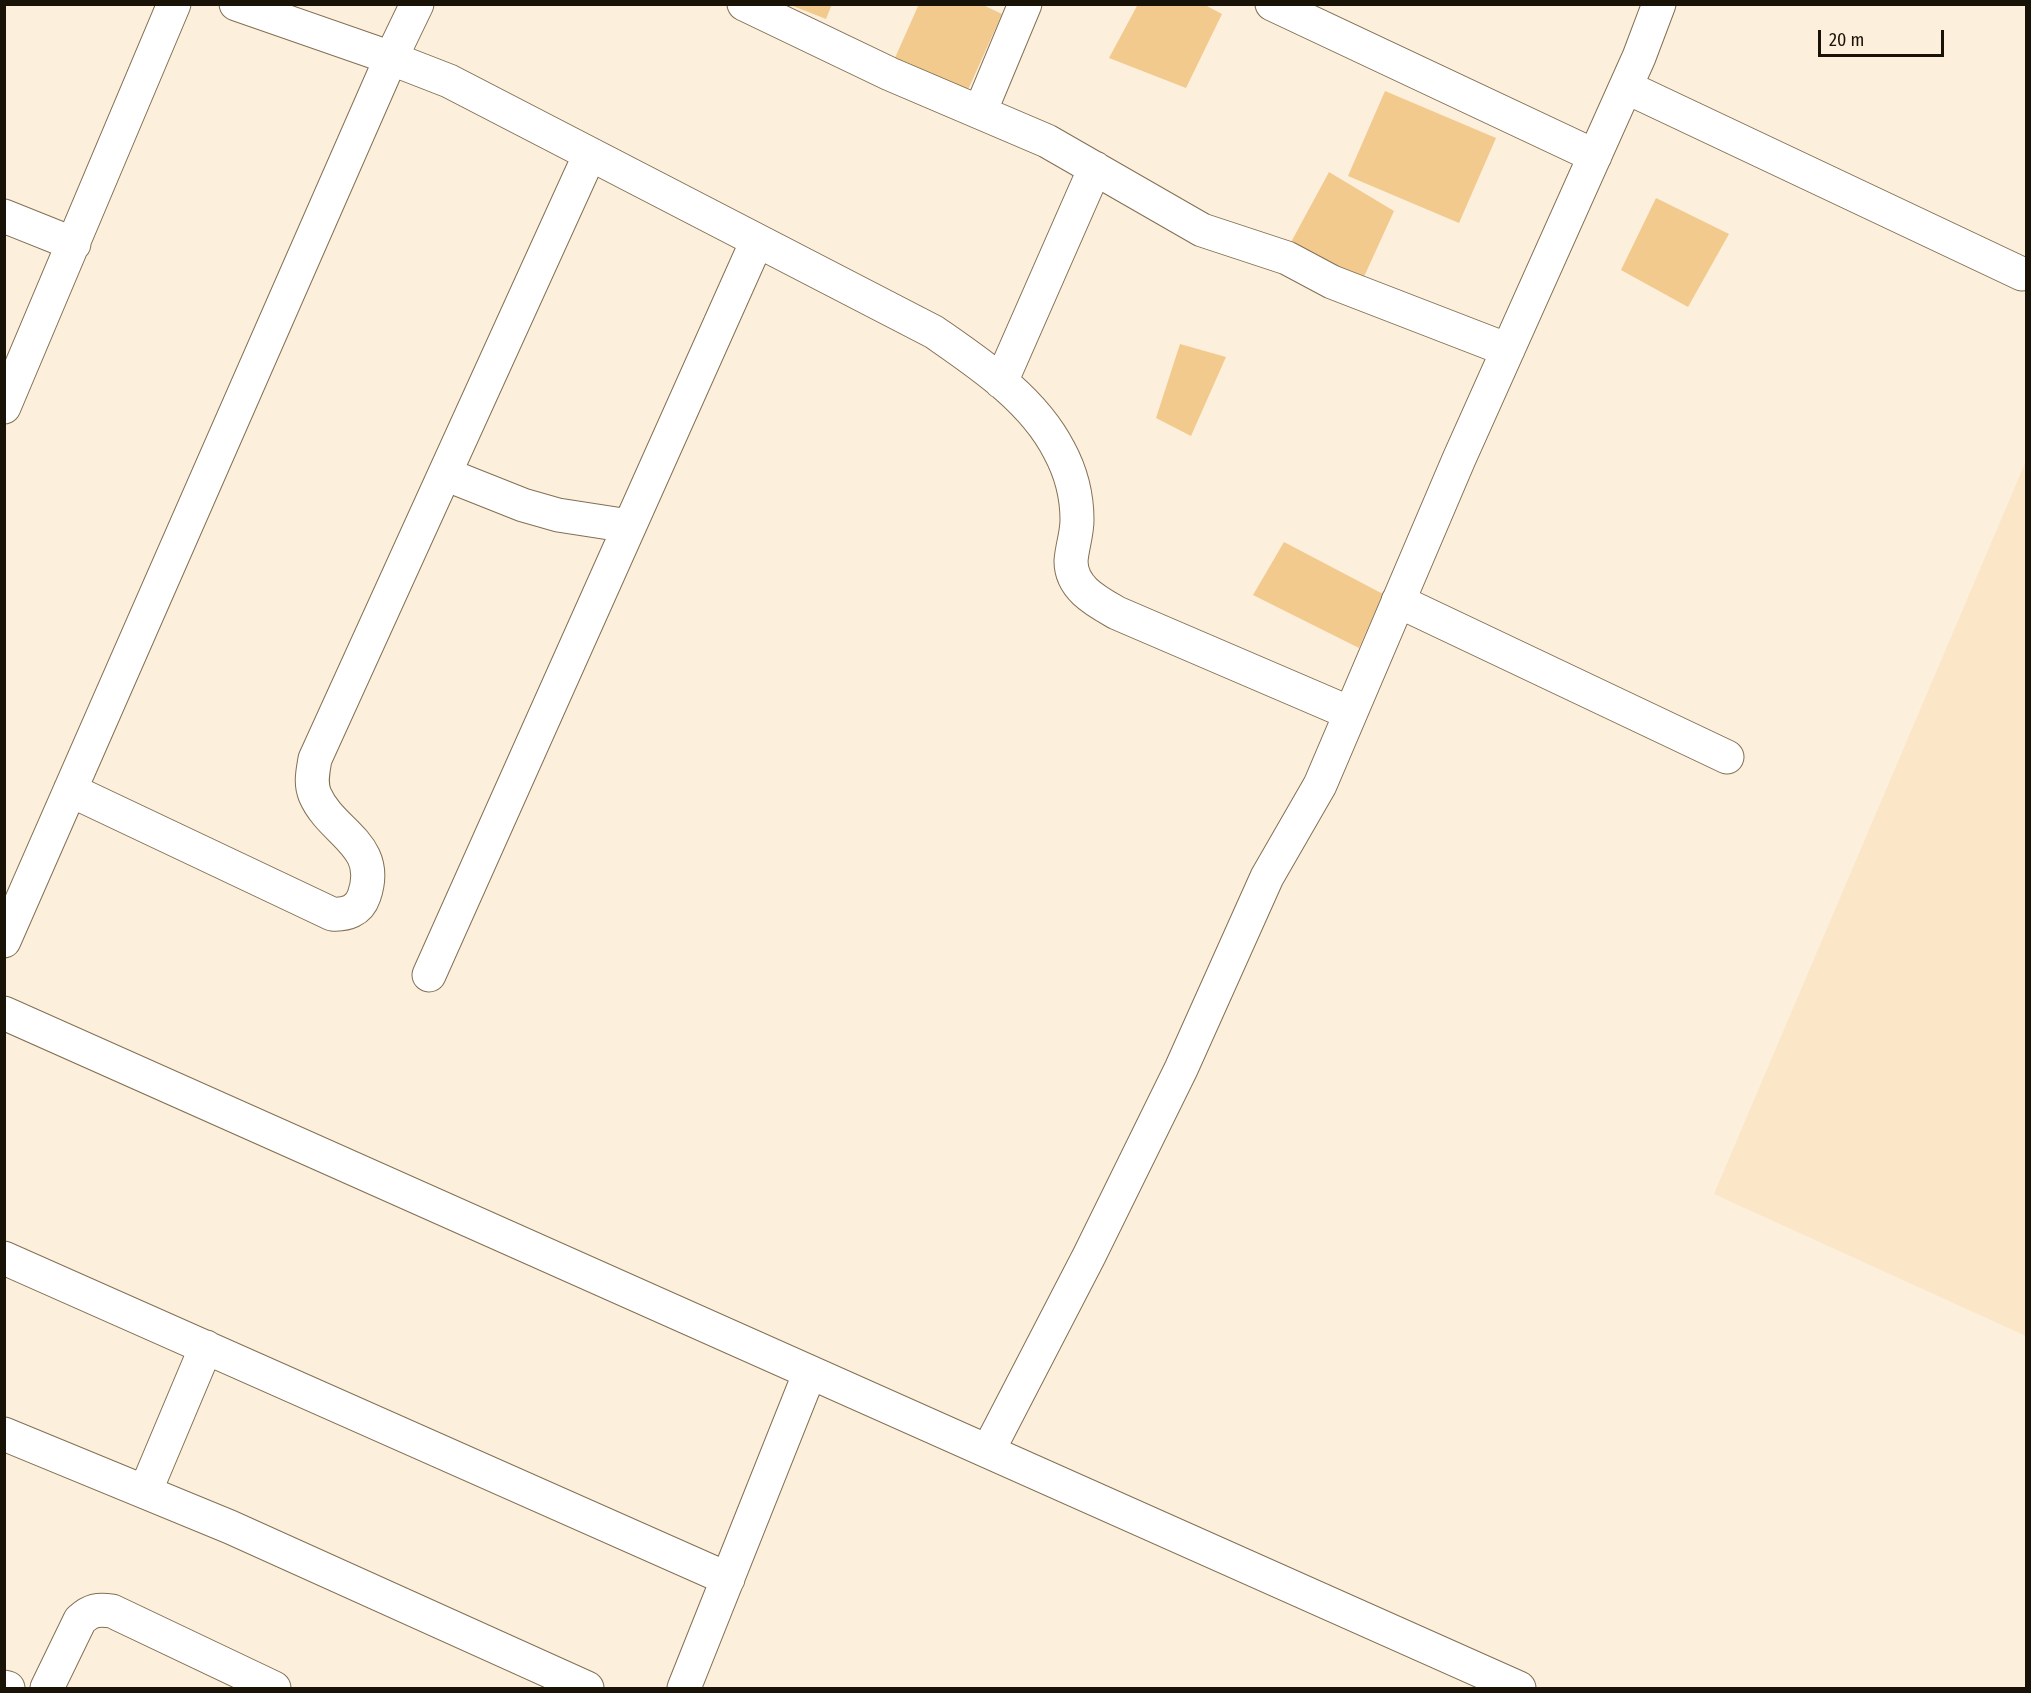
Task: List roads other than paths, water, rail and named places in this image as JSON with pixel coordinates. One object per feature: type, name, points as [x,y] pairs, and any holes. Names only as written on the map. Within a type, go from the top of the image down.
[{"type":"street","points":[[4,407],[174,4]]},
{"type":"street","points":[[236,4],[391,58],[449,81],[934,332],[985,367],[1035,413],[1059,448],[1074,483],[1077,521],[1071,561],[1072,573],[1079,586],[1093,600],[1117,613],[1350,713]]},
{"type":"street","points":[[4,941],[391,58],[417,4]]},
{"type":"street","points":[[744,4],[890,74],[1047,141],[1202,230],[1287,258],[1332,282],[1508,350]]},
{"type":"street","points":[[980,112],[1025,4]]},
{"type":"street","points":[[1272,4],[1595,156]]},
{"type":"street","points":[[988,1451],[1089,1256],[1181,1069],[1267,877],[1320,785],[1508,350],[1626,87],[1659,4]]},
{"type":"street","points":[[1626,87],[2022,274]]},
{"type":"street","points":[[70,790],[332,914],[342,915],[352,912],[362,902],[370,881],[368,863],[358,846],[324,810],[315,794],[311,777],[315,759],[590,154]]},
{"type":"street","points":[[1001,382],[1095,168]]},
{"type":"street","points":[[4,216],[74,244]]},
{"type":"street","points":[[429,975],[757,241]]},
{"type":"street","points":[[445,474],[523,505],[558,515],[629,526]]},
{"type":"street","points":[[1398,601],[1727,757]]},
{"type":"street","points":[[4,1013],[1519,1689]]},
{"type":"street","points":[[4,1258],[728,1579]]},
{"type":"street","points":[[145,1492],[206,1347]]},
{"type":"street","points":[[684,1689],[810,1372]]},
{"type":"street","points":[[4,1434],[241,1532],[587,1689]]},
{"type":"street","points":[[47,1689],[80,1620],[88,1612],[100,1609],[112,1611],[274,1689]]}]
